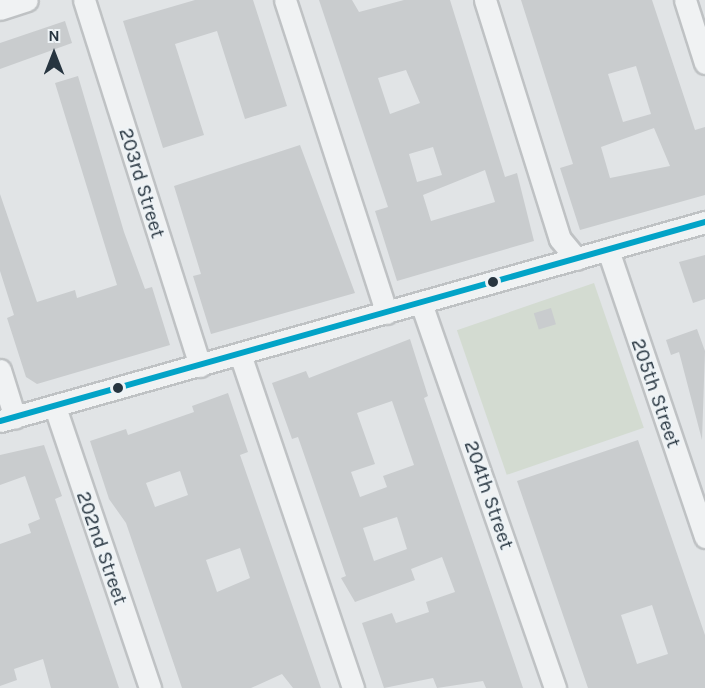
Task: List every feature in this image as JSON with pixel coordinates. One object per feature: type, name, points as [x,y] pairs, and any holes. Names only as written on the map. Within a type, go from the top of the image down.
[{"type":"street","points":[[0,9],[27,0]]},
{"type":"street","name":"203rd Street","points":[[84,0],[200,366]]},
{"type":"street","points":[[285,0],[387,313]]},
{"type":"street","points":[[485,0],[560,239],[577,259]]},
{"type":"street","points":[[685,0],[705,63]]},
{"type":"street","points":[[0,370],[7,419],[705,222]]},
{"type":"street","name":"205th Street","points":[[608,250],[705,535]]},
{"type":"street","name":"204th Street","points":[[421,303],[555,688]]},
{"type":"street","points":[[240,354],[352,688]]},
{"type":"street","name":"202nd Street","points":[[55,407],[150,688]]},
{"type":"shaded area","points":[[594,283],[644,428],[507,475],[457,330]]},
{"type":"building","points":[[195,0],[253,0],[287,106],[245,119],[217,31],[175,44],[204,135],[163,148],[123,21]]},
{"type":"building","points":[[319,0],[352,0],[359,12],[404,0],[450,0],[505,177],[517,173],[534,241],[397,281],[375,211],[388,207]],"holes":[[[406,70],[420,103],[390,114],[378,78]],[[433,147],[442,175],[417,182],[409,154]],[[485,170],[495,202],[431,221],[423,195]]]},
{"type":"building","points":[[521,0],[652,0],[695,130],[705,127],[705,195],[580,230],[560,168],[573,164]],"holes":[[[636,66],[651,114],[623,122],[608,74]],[[654,128],[670,166],[610,178],[601,147]]]},
{"type":"building","points":[[65,21],[72,43],[0,69],[0,43]]},
{"type":"building","points":[[78,76],[124,232],[145,289],[152,287],[170,345],[37,384],[26,377],[7,318],[14,315],[0,271],[0,194],[37,302],[75,290],[77,298],[117,285],[55,83]]},
{"type":"building","points":[[300,145],[355,293],[211,334],[193,276],[201,274],[174,186]]},
{"type":"building","points":[[705,255],[705,299],[693,303],[679,262]]},
{"type":"building","points":[[551,308],[556,324],[539,330],[534,313]]},
{"type":"building","points":[[697,329],[705,351],[702,440],[679,352],[671,355],[666,340]]},
{"type":"building","points":[[410,339],[428,396],[424,398],[523,688],[486,688],[483,681],[437,688],[433,678],[384,688],[362,623],[392,613],[396,623],[429,612],[426,602],[455,592],[442,557],[411,569],[415,580],[355,602],[341,578],[346,576],[298,437],[292,439],[272,383],[306,371],[309,378]],"holes":[[[392,401],[414,465],[383,476],[387,487],[360,497],[351,472],[375,464],[357,413]],[[397,517],[407,549],[374,561],[363,528]]]},
{"type":"building","points":[[228,393],[248,452],[240,455],[321,688],[293,688],[282,674],[251,688],[182,688],[126,523],[109,499],[90,441],[126,429],[128,435],[194,412],[192,406]],"holes":[[[180,471],[188,495],[155,507],[146,483]],[[240,548],[250,578],[217,592],[206,560]]]},
{"type":"building","points":[[638,440],[705,635],[705,688],[588,688],[517,481]],"holes":[[[652,605],[668,654],[637,664],[621,615]]]},
{"type":"building","points":[[44,445],[62,496],[55,499],[119,688],[51,688],[43,659],[14,669],[17,680],[0,686],[0,544],[31,533],[28,524],[40,519],[25,476],[0,485],[0,455]]},
{"type":"transit line","points":[[0,421],[705,222]]}]
